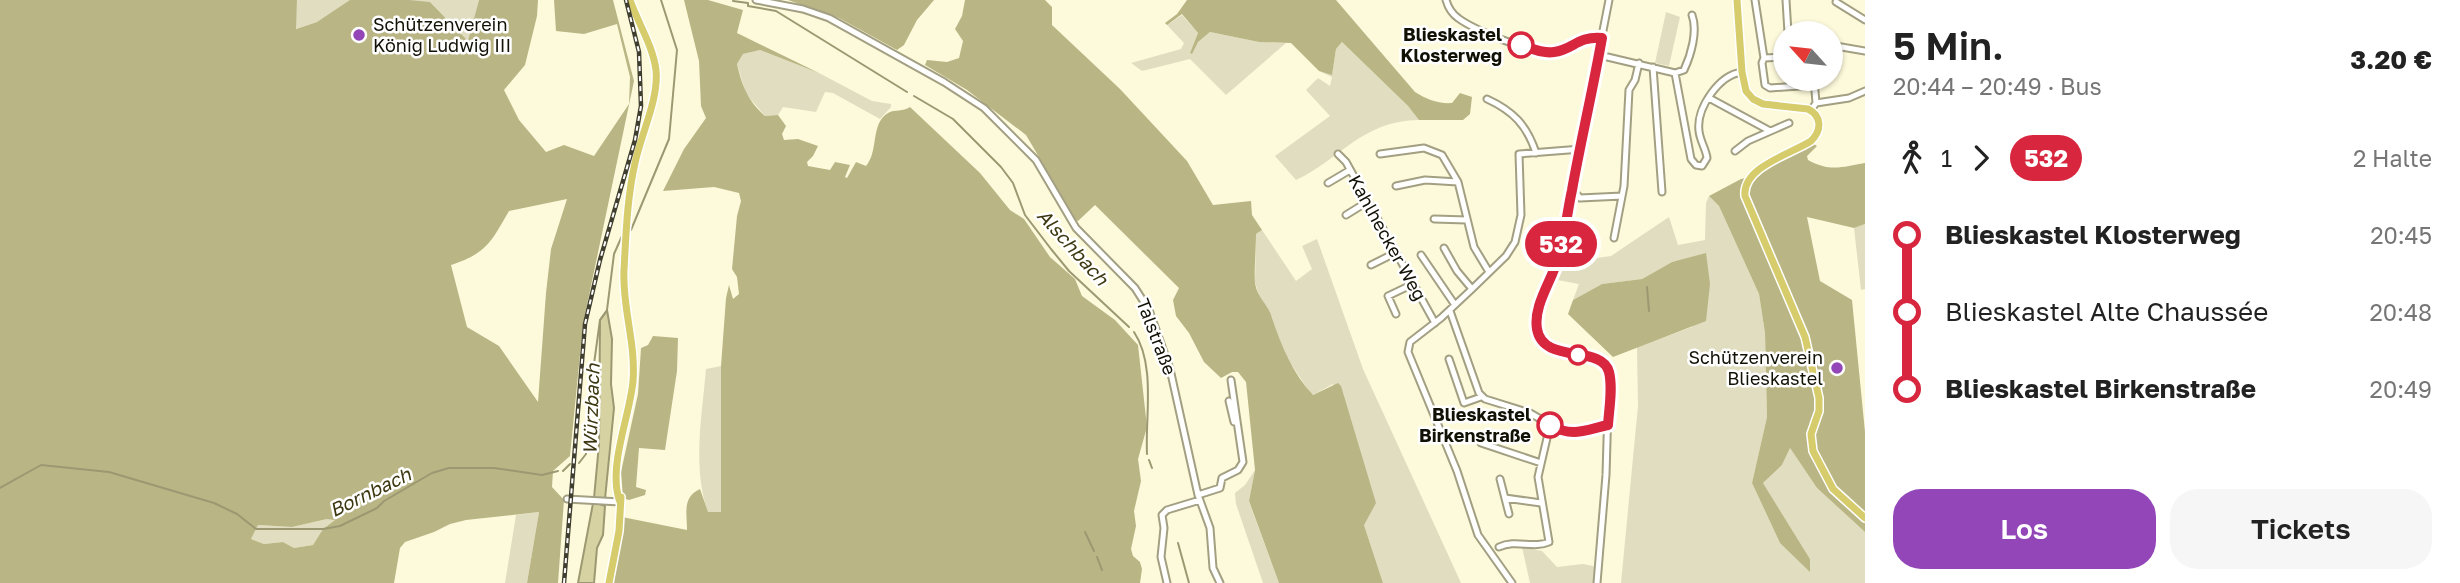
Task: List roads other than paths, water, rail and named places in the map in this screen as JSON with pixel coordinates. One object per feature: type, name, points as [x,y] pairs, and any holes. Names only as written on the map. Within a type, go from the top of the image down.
[{"type":"main road","points":[[609,583],[619,531],[618,459],[633,382],[632,343],[623,286],[629,203],[635,163],[654,99],[657,78],[653,56],[630,0]]},
{"type":"main road","points":[[1737,0],[1742,72],[1746,91],[1758,102],[1769,106],[1813,106],[1818,119],[1818,130],[1811,141],[1752,175],[1745,187],[1745,196],[1805,337],[1819,398],[1819,411],[1811,434],[1813,451],[1833,489],[1865,518]]},
{"type":"street","name":"Talstraße","points":[[757,0],[803,9],[829,18],[944,82],[984,108],[1036,160],[1076,229],[1135,288],[1145,302],[1171,369],[1199,498],[1210,528],[1213,568],[1220,583]]},
{"type":"street","points":[[1446,0],[1459,19],[1497,37],[1540,51],[1558,52],[1584,39],[1602,38]]},
{"type":"street","points":[[1597,583],[1610,378],[1607,366],[1599,359],[1546,345],[1538,335],[1536,324],[1540,303],[1558,258],[1609,0]]},
{"type":"street","points":[[1755,0],[1764,58],[1763,81],[1767,87],[1773,86]]},
{"type":"street","points":[[1786,0],[1787,21]]},
{"type":"street","points":[[1839,6],[1865,20]]},
{"type":"street","points":[[1599,55],[1675,73],[1684,70],[1695,27],[1692,15]]},
{"type":"street","points":[[1843,47],[1865,51]]},
{"type":"street","points":[[1764,58],[1773,58]]},
{"type":"street","points":[[1614,238],[1622,196],[1629,90],[1639,64]]},
{"type":"street","points":[[1654,66],[1662,192]]},
{"type":"street","points":[[1675,73],[1691,159],[1698,166],[1705,164],[1707,158],[1698,128],[1701,113],[1709,98],[1727,77],[1742,72]]},
{"type":"street","points":[[1814,91],[1813,106],[1849,99],[1864,93]]},
{"type":"street","points":[[1709,98],[1770,131]]},
{"type":"street","points":[[1487,99],[1517,117],[1526,129],[1536,153]]},
{"type":"street","points":[[1735,151],[1748,141],[1789,123]]},
{"type":"street","points":[[1380,154],[1413,149],[1432,150],[1446,160],[1458,182],[1474,247],[1489,272]]},
{"type":"street","points":[[1512,583],[1488,553],[1478,535],[1457,471],[1408,352],[1410,342],[1450,311],[1510,250],[1519,230],[1520,154],[1581,149]]},
{"type":"street","name":"Kahlhecker Weg","points":[[1338,154],[1343,156],[1435,323]]},
{"type":"street","points":[[1328,183],[1350,170]]},
{"type":"street","points":[[1396,186],[1425,180],[1458,182]]},
{"type":"street","points":[[1572,189],[1580,198],[1622,196]]},
{"type":"street","points":[[1346,215],[1367,202]]},
{"type":"street","points":[[1434,219],[1467,220]]},
{"type":"street","points":[[1444,248],[1472,289]]},
{"type":"street","points":[[1371,265],[1395,253]]},
{"type":"street","points":[[1421,255],[1455,305]]},
{"type":"street","points":[[1396,314],[1388,296],[1413,284]]},
{"type":"street","points":[[1450,311],[1481,397]]},
{"type":"street","points":[[1449,359],[1464,403],[1481,397],[1530,413],[1563,432],[1574,433],[1608,425]]},
{"type":"street","points":[[1167,583],[1161,558],[1164,528],[1162,515],[1167,510],[1220,488],[1222,478],[1233,474],[1241,466],[1243,456],[1231,380]]},
{"type":"street","points":[[1228,401],[1239,429]]},
{"type":"street","points":[[1499,547],[1508,543],[1536,545],[1549,542],[1538,484],[1550,425]]},
{"type":"street","points":[[1481,443],[1541,463]]},
{"type":"street","points":[[1500,479],[1508,514]]},
{"type":"street","points":[[1505,498],[1541,503]]},
{"type":"street","points":[[567,499],[620,502]]},
{"type":"waterway","name":"Würzbach","points":[[631,230],[669,139],[677,50],[661,0]]},
{"type":"waterway","name":"Alschbach","points":[[733,1],[776,11],[907,92]]},
{"type":"waterway","name":"Alschbach","points":[[914,96],[953,119],[1001,167],[1013,183],[1025,215],[1051,249],[1069,271],[1129,327]]},
{"type":"waterway","name":"Würzbach","points":[[607,310],[614,254],[622,236]]},
{"type":"waterway","points":[[1647,287],[1649,311]]},
{"type":"waterway","name":"Bornbach","points":[[579,463],[586,454],[587,415],[600,320],[607,311]]},
{"type":"waterway","name":"Alschbach","points":[[1134,332],[1141,345],[1147,375],[1147,454]]},
{"type":"waterway","name":"Alschbach","points":[[1149,460],[1152,468]]},
{"type":"waterway","name":"Bornbach","points":[[563,471],[570,464]]},
{"type":"waterway","name":"Bornbach","points":[[0,488],[41,465],[109,472],[214,503],[237,514],[256,529],[323,529],[340,526],[377,508],[384,501],[432,473],[449,468],[494,468],[542,475],[558,471]]},
{"type":"waterway","points":[[1085,532],[1094,551]]},
{"type":"waterway","name":"Alschbach","points":[[1178,543],[1189,583]]},
{"type":"waterway","points":[[1097,557],[1102,570]]},
{"type":"railway","points":[[564,583],[585,324],[600,260],[635,140],[641,106],[639,52],[626,0]]},
{"type":"place","name":"Schützenverein König Ludwig III","points":[[359,35]]},
{"type":"place","name":"Blieskastel Klosterweg","points":[[1521,45]]},
{"type":"place","name":"Schützenverein Blieskastel","points":[[1837,368]]},
{"type":"place","name":"Blieskastel Birkenstraße","points":[[1550,425]]}]
